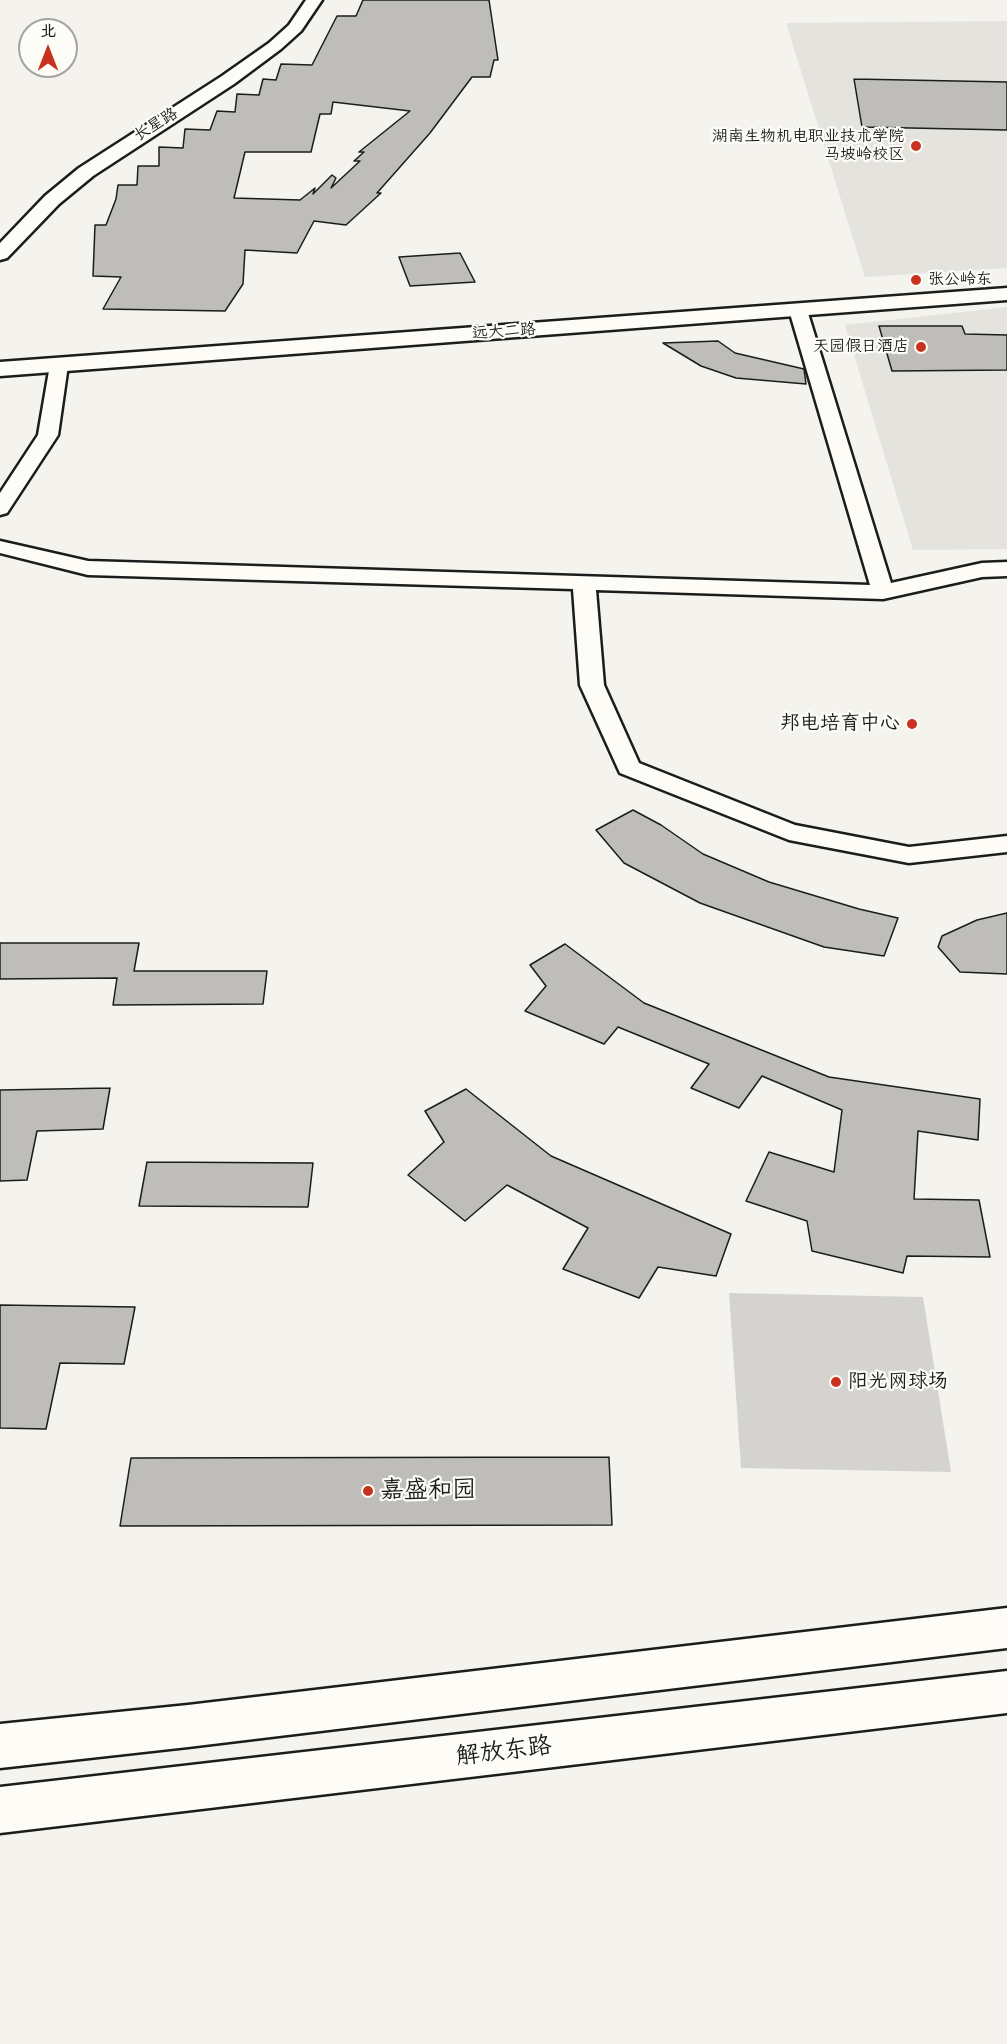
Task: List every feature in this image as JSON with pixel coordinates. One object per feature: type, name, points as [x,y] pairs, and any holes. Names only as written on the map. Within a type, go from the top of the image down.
[{"type":"main road","name":"长星路","points":[[10,218],[67,171],[108,142],[245,55],[280,24],[298,0]]},
{"type":"main road","name":"长星路","points":[[0,254],[52,200],[86,172],[228,80],[275,46],[295,28],[314,0]]},
{"type":"main road","name":"远大二路","points":[[45,345],[294,332],[1007,279]]},
{"type":"main road","name":"远大二路","points":[[0,369],[1007,294]]},
{"type":"main road","points":[[0,1746],[211,1724],[1007,1628]]},
{"type":"main road","name":"解放东路","points":[[0,1810],[1007,1692]]},
{"type":"street","points":[[798,310],[883,592]]},
{"type":"street","points":[[0,509],[48,435],[59,365]]},
{"type":"street","points":[[0,547],[88,568],[883,592],[982,570],[1007,568]]},
{"type":"street","points":[[584,582],[592,685],[630,768],[789,832],[909,855],[1007,844]]},
{"type":"shaded area","name":"湖南生物机电职业技术学院 马坡岭校区","points":[[1007,21],[1007,268],[865,277],[786,23]]},
{"type":"shaded area","points":[[1007,307],[1007,549],[913,550],[845,325]]},
{"type":"shaded area","name":"阳光网球场","points":[[729,1293],[923,1297],[951,1472],[741,1468]]},
{"type":"building","points":[[363,0],[489,0],[498,60],[494,60],[490,77],[472,77],[430,133],[377,193],[381,193],[346,225],[314,221],[297,253],[245,250],[243,284],[225,311],[103,309],[121,277],[93,276],[95,225],[106,225],[116,199],[118,185],[137,185],[138,166],[159,166],[159,147],[183,148],[185,129],[210,130],[217,111],[235,112],[237,94],[259,95],[263,79],[276,80],[281,64],[312,65],[337,16],[356,16]],"holes":[[[333,102],[410,111],[359,152],[364,152],[354,161],[360,161],[331,188],[336,178],[332,175],[313,194],[315,188],[300,200],[234,198],[245,152],[311,152],[320,114],[331,114]]]},
{"type":"building","points":[[854,79],[1007,82],[1007,130],[862,127]]},
{"type":"building","points":[[460,253],[475,282],[410,286],[399,257]]},
{"type":"building","points":[[879,326],[962,326],[965,334],[1007,335],[1007,370],[892,371]]},
{"type":"building","points":[[718,341],[735,353],[804,369],[806,384],[736,378],[701,366],[663,343]]},
{"type":"building","points":[[633,810],[661,825],[703,854],[769,882],[859,909],[898,918],[884,956],[824,947],[700,903],[624,863],[596,830]]},
{"type":"building","points":[[1007,913],[1007,974],[960,972],[938,947],[942,936],[977,920]]},
{"type":"building","points":[[0,943],[139,943],[134,971],[267,971],[263,1004],[113,1005],[117,978],[0,979]]},
{"type":"building","points":[[565,944],[644,1003],[829,1077],[980,1099],[978,1140],[918,1131],[914,1199],[979,1200],[990,1257],[907,1256],[903,1273],[812,1251],[807,1221],[746,1201],[769,1152],[834,1172],[842,1110],[762,1076],[739,1108],[691,1088],[709,1064],[618,1027],[604,1044],[525,1011],[546,986],[530,965]]},
{"type":"building","points":[[110,1088],[103,1129],[37,1131],[27,1180],[0,1181],[0,1090]]},
{"type":"building","points":[[466,1089],[551,1156],[731,1234],[716,1276],[658,1267],[639,1298],[563,1269],[588,1228],[507,1185],[465,1221],[408,1175],[444,1142],[425,1111]]},
{"type":"building","points":[[147,1162],[313,1163],[308,1207],[139,1206]]},
{"type":"building","points":[[0,1305],[135,1307],[124,1364],[60,1363],[46,1429],[0,1428]]},
{"type":"building","name":"嘉盛和园","points":[[609,1457],[612,1525],[120,1526],[131,1458]]},
{"type":"place","name":"湖南生物机电职业技术学院 马坡岭校区","points":[[916,146]]},
{"type":"place","name":"张公岭东","points":[[916,280]]},
{"type":"place","name":"天园假日酒店","points":[[921,347]]},
{"type":"place","name":"邦电培育中心","points":[[912,724]]},
{"type":"place","name":"阳光网球场","points":[[836,1382]]},
{"type":"place","name":"嘉盛和园","points":[[368,1491]]}]
